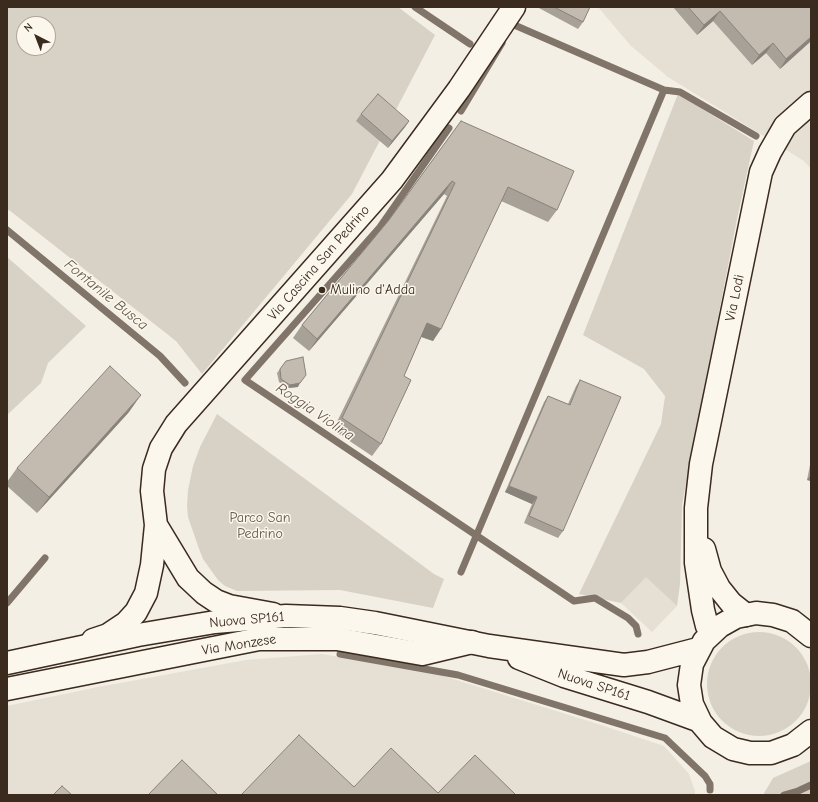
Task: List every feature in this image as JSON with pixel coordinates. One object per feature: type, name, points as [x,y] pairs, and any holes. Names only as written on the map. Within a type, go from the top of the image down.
[{"type":"street","name":"Via Cascina San Pedrino","points":[[50,654],[108,635],[126,623],[136,612],[148,587],[156,525],[152,491],[154,469],[161,448],[176,424],[392,180],[459,89],[514,7]]},
{"type":"street","name":"Via Lodi","points":[[705,641],[707,626],[697,579],[696,508],[701,464],[761,172],[776,139],[785,126],[811,103]]},
{"type":"street","name":"Via Lodi","points":[[696,508],[706,559],[712,577],[726,598],[746,615]]},
{"type":"street","name":"Via Cascina San Pedrino","points":[[156,525],[188,578],[204,593],[229,606],[286,616]]},
{"type":"street","name":"Nuova SP161","points":[[811,636],[801,627],[783,617],[761,613],[746,615],[727,621],[705,641],[691,669],[689,685],[692,702],[700,721],[711,735],[725,745],[739,751],[754,754],[771,753],[785,749],[802,739],[811,731]]},
{"type":"street","name":"Nuova SP161","points":[[7,663],[215,622],[286,616],[322,617],[375,623],[480,644],[624,665],[648,662],[705,641]]},
{"type":"street","name":"Via Monzese","points":[[7,689],[259,639],[336,639],[422,654],[480,644]]},
{"type":"street","name":"Nuova SP161","points":[[480,644],[564,676],[648,702],[700,721]]},
{"type":"shaded area","points":[[598,7],[811,7],[811,169],[804,161],[668,77],[631,46]]},
{"type":"shaded area","points":[[646,576],[677,606],[652,632],[621,603]]},
{"type":"shaded area","points":[[322,654],[437,674],[664,746],[689,774],[695,795],[7,795],[7,706],[93,688],[246,660]]},
{"type":"green space","points":[[7,7],[398,7],[435,35],[352,194],[202,374],[176,341],[9,210],[7,212]]},
{"type":"green space","points":[[678,94],[754,141],[737,219],[682,505],[680,584],[677,606],[646,577],[621,603],[579,594],[661,424],[665,396],[644,369],[583,335]]},
{"type":"green space","points":[[7,257],[86,326],[48,363],[41,383],[7,415]]},
{"type":"green space","name":"Parco San Pedrino","points":[[217,414],[434,574],[444,579],[433,608],[340,590],[237,591],[225,586],[218,580],[203,559],[188,517],[187,506],[188,490],[193,466],[200,447]]},
{"type":"green space","points":[[759,632],[779,636],[796,647],[807,664],[811,684],[807,704],[796,721],[779,732],[759,736],[739,732],[722,721],[711,704],[707,684],[711,664],[722,647],[739,636]]},
{"type":"green space","points":[[811,761],[811,795],[763,795],[773,778]]},
{"type":"building","points":[[554,7],[590,7],[583,22]]},
{"type":"building","points":[[688,7],[811,7],[811,37],[786,59],[773,43],[759,55],[720,11],[704,25]]},
{"type":"building","points":[[378,94],[409,121],[392,141],[361,114]]},
{"type":"building","points":[[461,121],[574,171],[557,210],[508,187],[441,329],[427,323],[404,376],[411,380],[381,444],[342,418],[455,183],[452,181],[317,339],[302,325],[389,220]]},
{"type":"building","points":[[303,357],[306,375],[300,383],[290,385],[281,379],[280,369],[286,361]]},
{"type":"building","points":[[110,366],[141,395],[49,497],[17,468]]},
{"type":"building","points":[[580,380],[621,397],[563,531],[529,516],[537,497],[509,486],[548,396],[570,405]]},
{"type":"building","points":[[299,735],[354,787],[391,748],[438,793],[475,755],[516,795],[241,795]]},
{"type":"building","points":[[182,760],[218,795],[148,795]]},
{"type":"building","points":[[62,786],[72,795],[53,795]]},
{"type":"waterway","name":"Roggia Violina","points":[[415,7],[470,44]]},
{"type":"waterway","points":[[461,572],[664,90],[512,24],[510,28]]},
{"type":"waterway","name":"Roggia Violina","points":[[461,111],[502,43]]},
{"type":"waterway","points":[[664,90],[680,92],[756,136]]},
{"type":"waterway","name":"Roggia Violina","points":[[449,128],[380,227],[245,380],[574,601],[595,598],[628,618],[636,626],[638,634]]},
{"type":"waterway","name":"Fontanile Busca","points":[[7,230],[160,356],[185,383]]},
{"type":"waterway","points":[[7,603],[45,558]]},
{"type":"waterway","points":[[340,654],[458,675],[665,738],[705,776],[710,784],[710,790]]},
{"type":"waterway","name":"Roggia Violina","points":[[784,795],[811,785]]},
{"type":"place","name":"Mulino d'Adda","points":[[322,290]]}]
